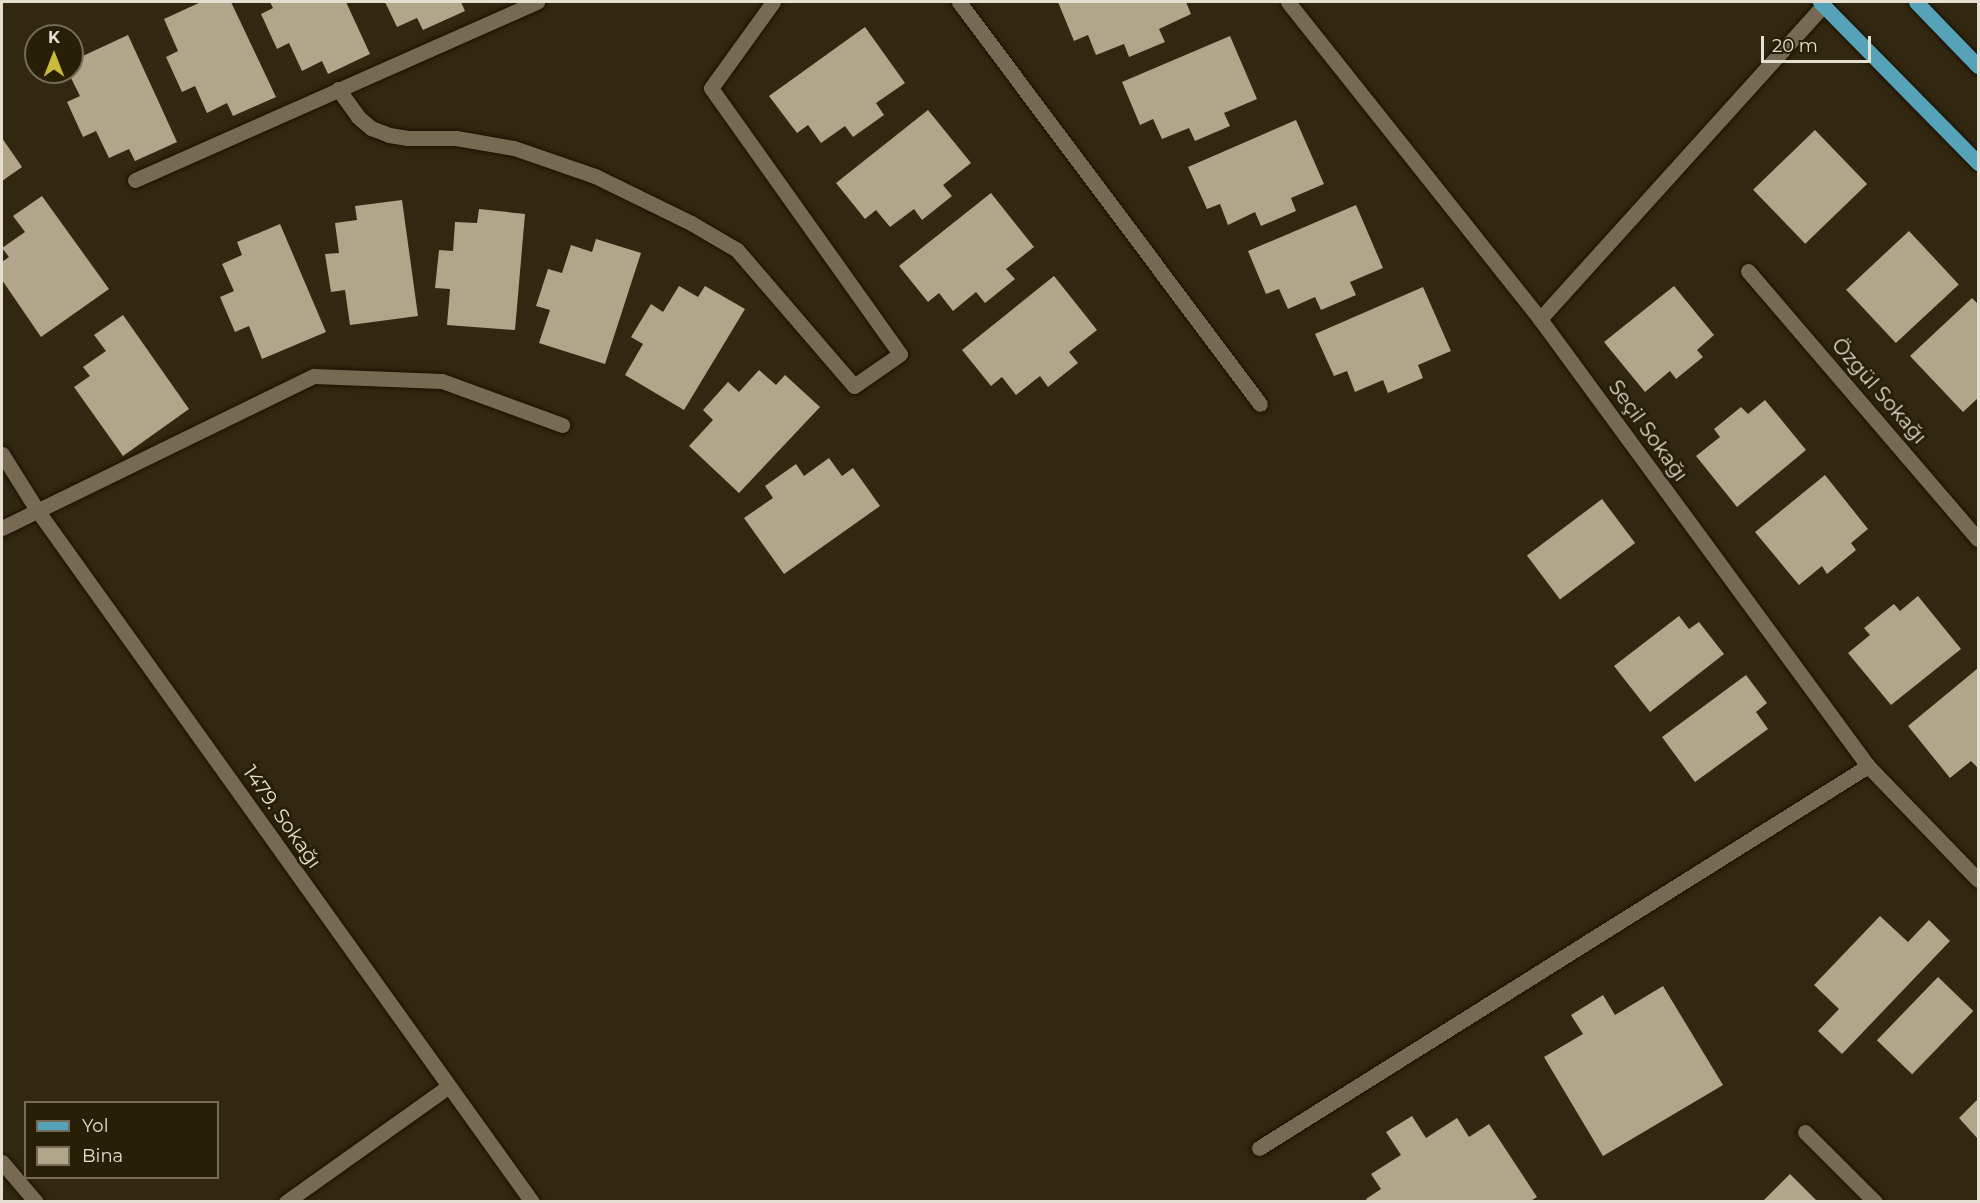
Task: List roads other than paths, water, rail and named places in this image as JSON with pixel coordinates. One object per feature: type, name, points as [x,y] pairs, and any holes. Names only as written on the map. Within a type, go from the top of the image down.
[{"type":"main road","points":[[1916,2],[1978,66]]},
{"type":"main road","points":[[1822,3],[1978,163]]},
{"type":"street","points":[[135,180],[537,2]]},
{"type":"street","points":[[338,89],[358,117],[371,128],[389,135],[408,138],[456,138],[514,148],[595,176],[691,223],[737,250],[854,386],[900,354],[711,88],[773,2]]},
{"type":"street","points":[[959,2],[1260,404]]},
{"type":"street","name":"Seçil Sokağı","points":[[1288,2],[1540,319],[1868,766],[1978,880]]},
{"type":"street","points":[[1540,319],[1822,3]]},
{"type":"street","name":"Özgül Sokağı","points":[[1748,271],[1978,539]]},
{"type":"street","points":[[2,528],[314,376],[442,381],[562,425]]},
{"type":"street","name":"1479. Sokağı","points":[[2,454],[37,510],[532,1202]]},
{"type":"street","points":[[1259,1148],[1868,766]]},
{"type":"street","points":[[286,1202],[448,1087]]},
{"type":"street","points":[[1805,1132],[1875,1202]]},
{"type":"street","points":[[2,1162],[36,1202]]}]
